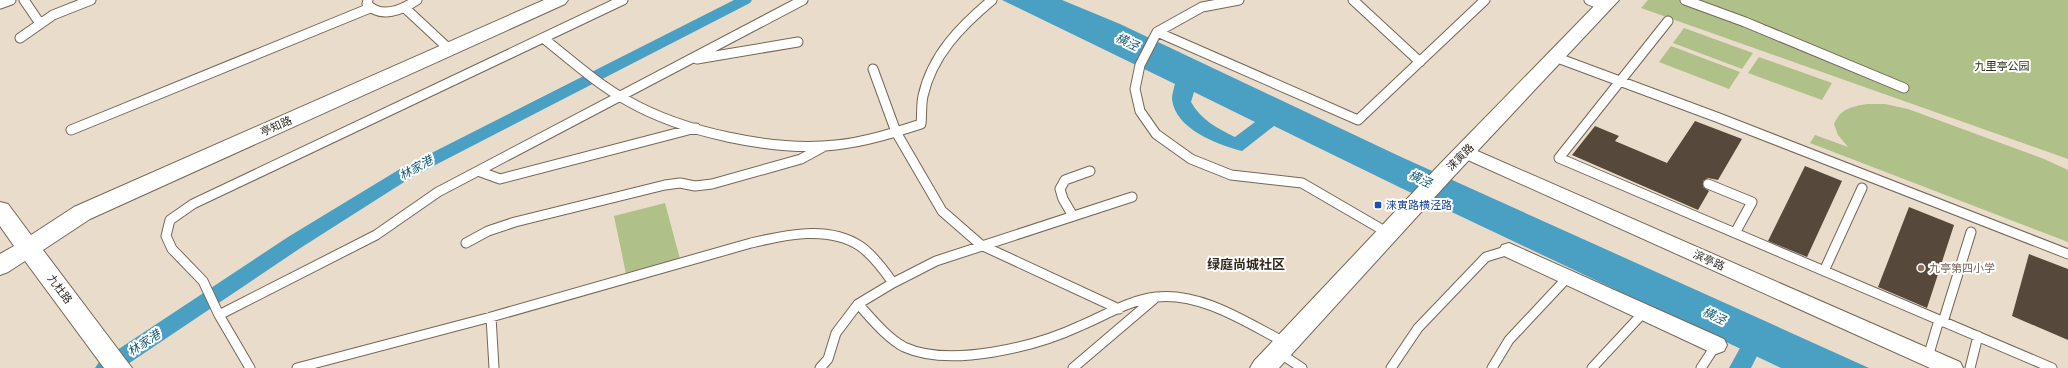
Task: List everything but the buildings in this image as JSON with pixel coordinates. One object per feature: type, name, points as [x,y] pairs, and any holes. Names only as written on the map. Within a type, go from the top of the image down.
[{"type":"street","name":"亭知路","points":[[0,266],[82,213],[559,0]]},
{"type":"street","name":"涞寅路","points":[[1276,354],[1422,196],[1466,152],[1555,57],[1601,2]]},
{"type":"street","name":"滨亭路","points":[[1466,152],[1952,368]]},
{"type":"street","name":"九杜路","points":[[0,210],[119,368]]},
{"type":"street","points":[[1509,250],[1716,345]]},
{"type":"lane","points":[[0,4],[11,0]]},
{"type":"lane","points":[[24,0],[39,22]]},
{"type":"lane","points":[[20,38],[39,22],[70,3],[91,0]]},
{"type":"lane","points":[[71,130],[369,4],[380,12],[405,8],[417,0]]},
{"type":"lane","points":[[250,368],[219,315],[203,281],[172,249],[166,236],[170,220],[192,204],[623,0]]},
{"type":"lane","points":[[219,315],[376,235],[438,192],[803,0]]},
{"type":"lane","points":[[543,38],[609,88],[642,108],[696,128],[734,138],[781,146],[824,146],[868,140],[921,124],[923,96],[931,72],[945,45],[966,21],[992,0]]},
{"type":"lane","points":[[1239,0],[1201,4],[1156,32],[1140,65],[1135,89],[1140,111],[1156,134],[1191,159],[1231,175],[1302,183],[1388,233]]},
{"type":"lane","points":[[1353,0],[1420,62]]},
{"type":"lane","points":[[1156,32],[1358,120],[1485,0]]},
{"type":"lane","points":[[1685,0],[1745,22],[1904,88]]},
{"type":"lane","points":[[405,8],[449,49]]},
{"type":"lane","points":[[1668,21],[1560,158],[2052,368]]},
{"type":"lane","points":[[687,61],[798,42]]},
{"type":"lane","points":[[1555,57],[2068,254]]},
{"type":"lane","points":[[874,69],[896,132],[942,211],[981,245],[1119,309]]},
{"type":"lane","points":[[478,171],[500,178],[696,128]]},
{"type":"lane","points":[[466,243],[488,231],[515,222],[665,185],[712,184],[801,159],[824,146]]},
{"type":"lane","points":[[1073,216],[1063,199],[1060,189],[1065,180],[1090,171]]},
{"type":"lane","points":[[1708,184],[1752,202],[1735,233]]},
{"type":"lane","points":[[1824,271],[1862,188]]},
{"type":"lane","points":[[820,368],[828,359],[836,333],[858,304],[893,282],[936,261],[981,245],[1132,197]]},
{"type":"lane","points":[[1928,357],[1971,232]]},
{"type":"lane","points":[[297,368],[491,317],[743,245],[782,236],[812,234],[837,237],[858,245],[874,259],[893,282]]},
{"type":"lane","points":[[1391,368],[1418,328],[1486,258],[1509,250]]},
{"type":"lane","points":[[1492,368],[1509,340],[1568,277]]},
{"type":"lane","points":[[1073,368],[1156,297]]},
{"type":"lane","points":[[858,304],[888,336],[912,351],[941,358],[979,355],[1026,345],[1071,330],[1119,309],[1156,297],[1180,298],[1202,303],[1276,354],[1302,368]]},
{"type":"lane","points":[[1592,368],[1644,312]]},
{"type":"lane","points":[[491,317],[494,368]]},
{"type":"lane","points":[[1970,368],[1978,336]]},
{"type":"lane","points":[[1701,368],[1716,345]]},
{"type":"green space","name":"九里亭公园","points":[[1648,0],[2068,0],[2068,159],[1641,8]]},
{"type":"green space","points":[[1684,28],[1753,53],[1742,69],[1673,43]]},
{"type":"green space","points":[[1671,46],[1740,72],[1729,89],[1659,62]]},
{"type":"green space","points":[[1759,57],[1832,83],[1822,100],[1748,73]]},
{"type":"green space","points":[[1867,104],[1885,104],[1908,109],[2044,159],[2068,170],[2068,242],[1810,143],[1815,135],[1848,147],[1838,135],[1834,124],[1843,111],[1851,107]]},
{"type":"green space","points":[[665,203],[680,259],[626,274],[614,216]]},
{"type":"water","name":"横泾","points":[[1002,0],[1062,0],[1120,24],[1399,156],[1869,368],[1781,368],[1399,187],[1274,126],[1242,151],[1221,145],[1199,134],[1181,119],[1175,110],[1172,99],[1175,84]],"holes":[[[1194,92],[1255,122],[1235,137],[1216,127],[1200,114],[1191,102]]]},
{"type":"waterway","name":"林家港","points":[[106,368],[295,242],[406,173],[745,0]]},
{"type":"waterway","points":[[1740,368],[1757,336]]},
{"type":"place","name":"涞寅路横泾路","points":[[1378,205]]},
{"type":"place","name":"九亭第四小学","points":[[1921,268]]},
{"type":"district","name":"绿庭尚城社区","points":[[1246,264]]}]
